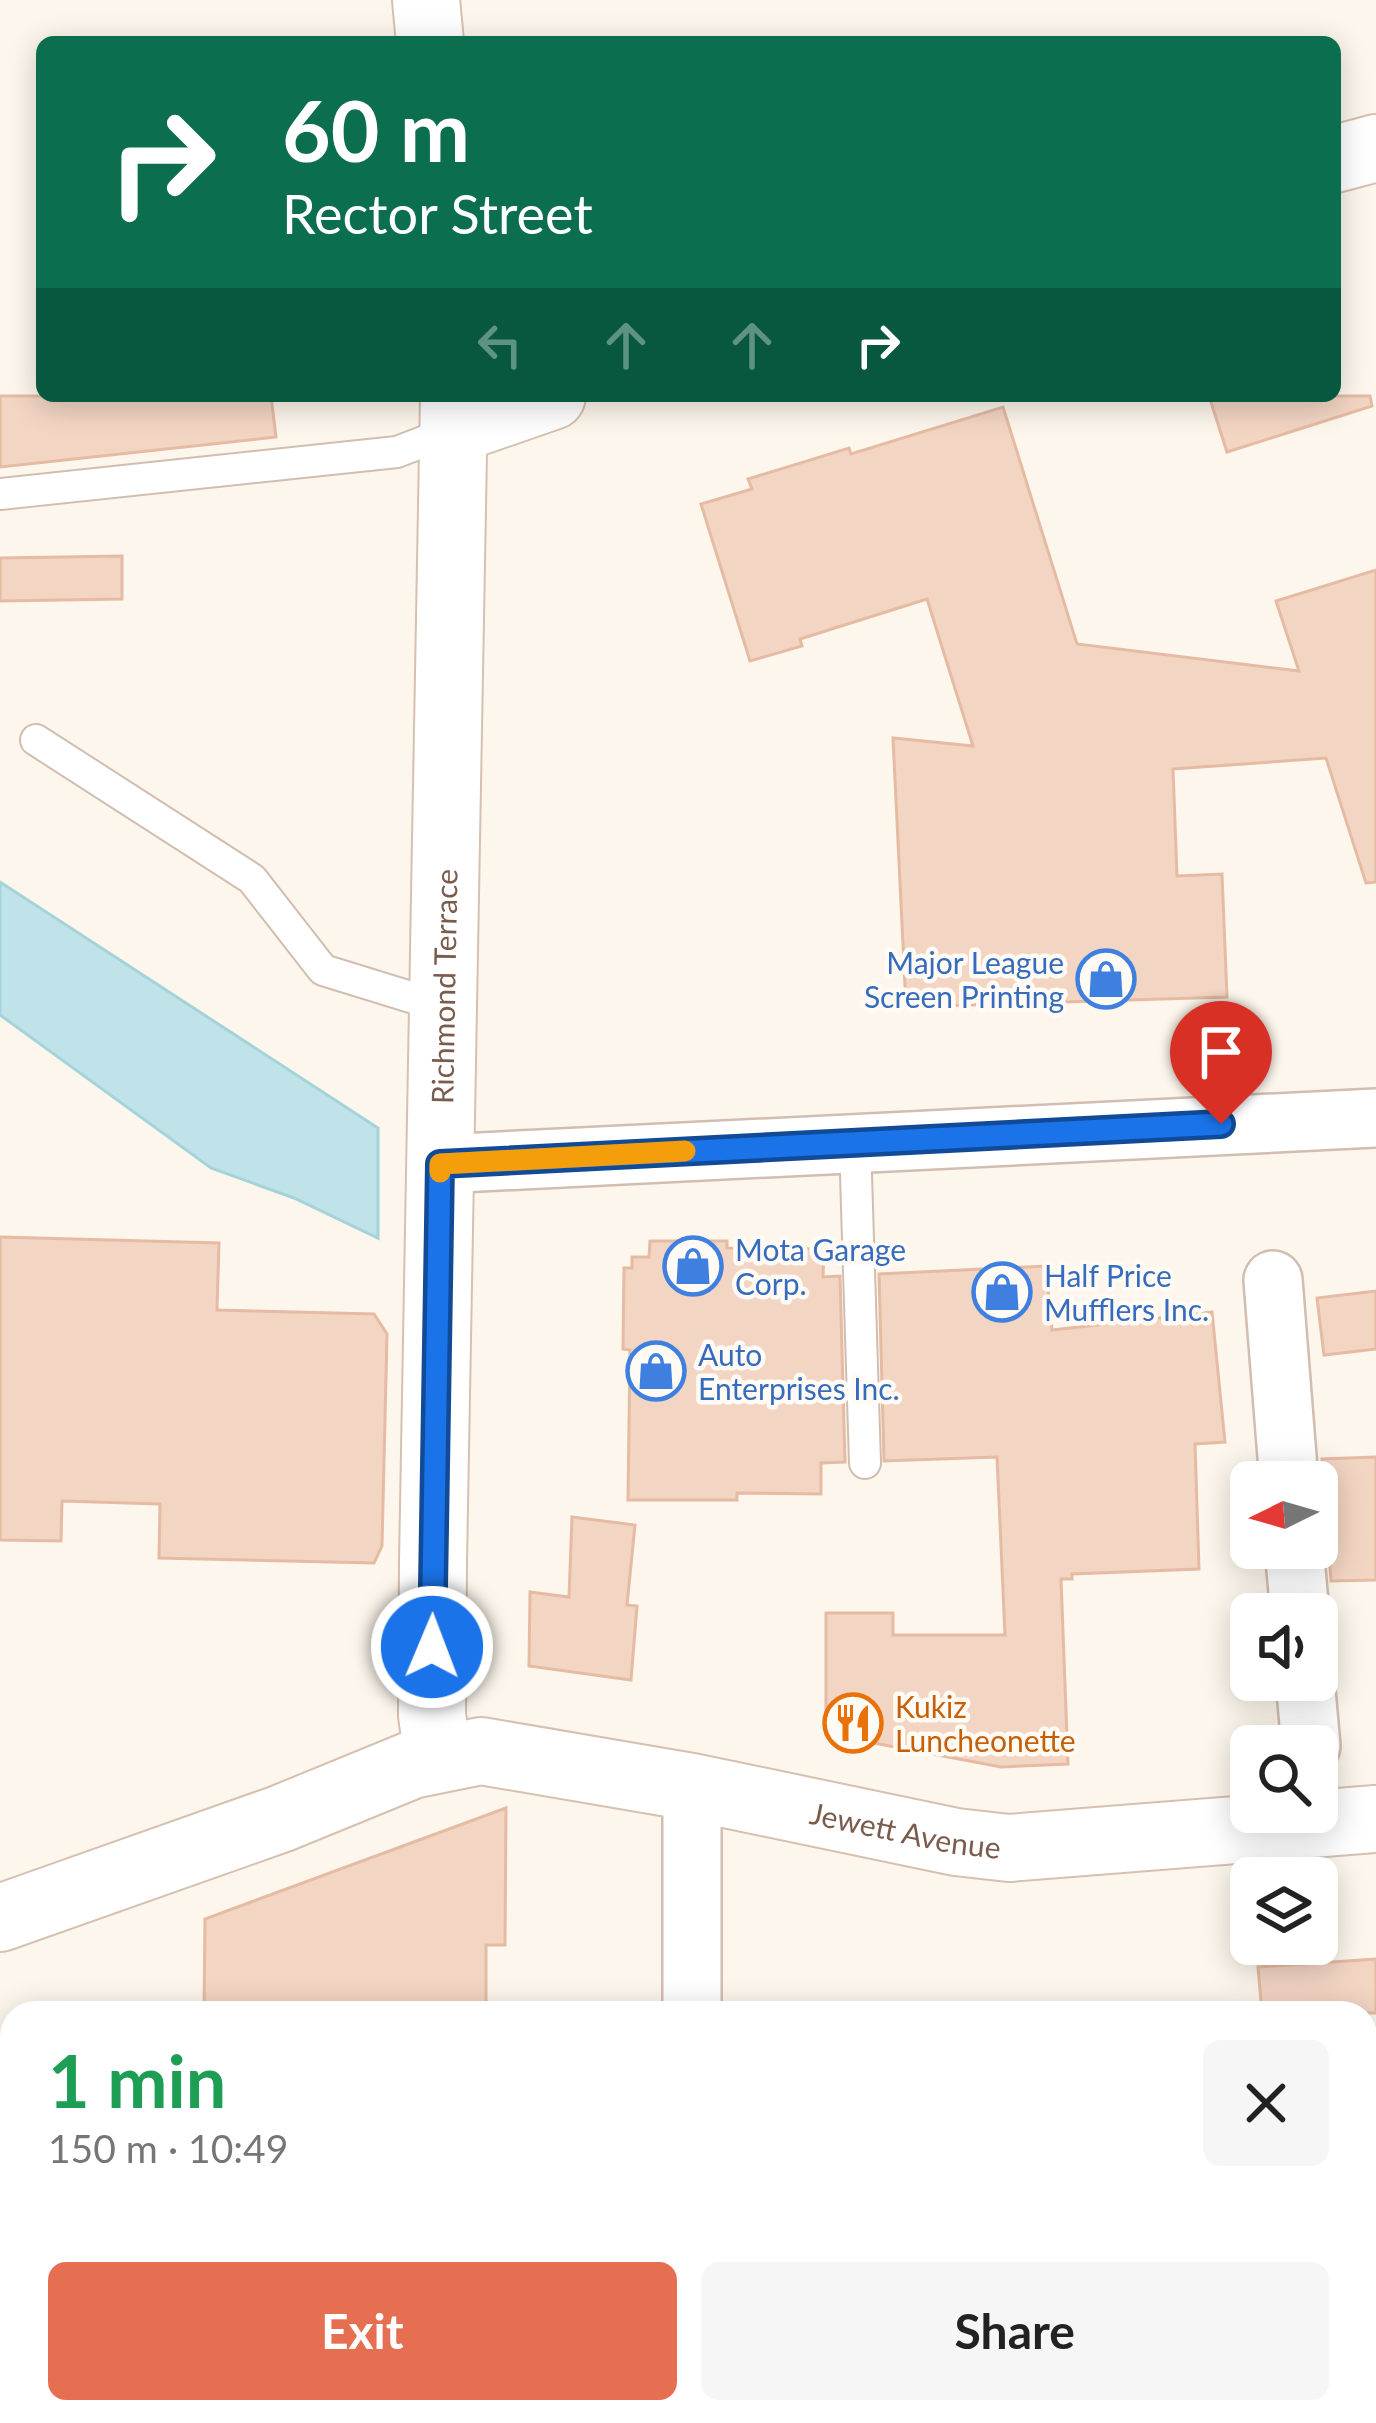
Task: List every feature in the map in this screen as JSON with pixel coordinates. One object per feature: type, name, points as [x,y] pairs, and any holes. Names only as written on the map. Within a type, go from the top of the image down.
[{"type":"main road","points":[[426,0],[429,36]]},
{"type":"main road","points":[[1341,158],[1376,148]]},
{"type":"main road","points":[[454,413],[517,402]]},
{"type":"main road","name":"Richmond Terrace","points":[[438,1757],[432,1690],[454,413]]},
{"type":"main road","name":"Jewett Avenue","points":[[438,1757],[482,1751],[512,1754],[956,1842],[1009,1848],[1230,1828]]},
{"type":"main road","points":[[0,1918],[438,1757]]},
{"type":"street","points":[[440,1164],[1376,1118]]},
{"type":"street","points":[[1273,1280],[1287,1461]]},
{"type":"street","points":[[692,1787],[692,2001]]},
{"type":"lane","points":[[0,494],[398,452],[454,413]]},
{"type":"lane","points":[[36,740],[252,879],[323,970],[443,1007]]},
{"type":"lane","points":[[855,1143],[865,1463]]},
{"type":"water","points":[[0,882],[378,1128],[378,1238],[294,1198],[211,1168],[0,1015]]},
{"type":"building","points":[[0,396],[36,396],[36,402],[272,402],[276,437],[0,467]]},
{"type":"building","points":[[1341,396],[1370,396],[1372,406],[1227,452],[1211,402],[1341,402]]},
{"type":"building","points":[[1003,407],[1077,644],[1299,671],[1276,601],[1376,570],[1376,882],[1366,883],[1326,758],[1173,769],[1177,876],[1222,874],[1227,997],[906,1007],[893,738],[973,746],[927,599],[800,639],[802,646],[750,661],[701,504],[752,489],[748,479],[849,448],[851,454]]},
{"type":"building","points":[[122,556],[122,599],[0,601],[0,558]]},
{"type":"building","points":[[0,1237],[219,1243],[217,1310],[374,1314],[387,1334],[382,1546],[374,1563],[159,1558],[160,1504],[62,1501],[61,1541],[0,1540]]},
{"type":"building","points":[[650,1241],[824,1249],[823,1277],[840,1276],[845,1462],[821,1463],[821,1494],[737,1493],[737,1500],[628,1500],[630,1350],[623,1349],[624,1268],[632,1268],[632,1257],[649,1257]]},
{"type":"building","points":[[1046,1266],[1052,1330],[1212,1312],[1225,1442],[1195,1444],[1199,1569],[1072,1574],[1072,1579],[1061,1579],[1068,1764],[1001,1767],[826,1734],[826,1613],[893,1613],[893,1635],[1005,1635],[997,1457],[884,1461],[879,1274]]},
{"type":"building","points":[[1376,1291],[1376,1349],[1324,1355],[1317,1298]]},
{"type":"building","points":[[1376,1457],[1376,1580],[1331,1581],[1330,1569],[1338,1569],[1338,1461],[1322,1459]]},
{"type":"building","points":[[572,1517],[635,1525],[627,1605],[637,1606],[631,1680],[529,1666],[530,1592],[569,1597]]},
{"type":"building","points":[[506,1808],[505,1945],[486,1945],[486,2001],[204,2001],[205,1919]]},
{"type":"building","points":[[1376,1959],[1376,2001],[1261,2001],[1258,1967]]},
{"type":"slow traffic","points":[[440,1172],[440,1164],[685,1151]]},
{"type":"place","name":"Major League Screen Printing","points":[[1106,979]]},
{"type":"place","name":"Mota Garage Corp.","points":[[693,1266]]},
{"type":"place","name":"Half Price Mufflers Inc.","points":[[1002,1292]]},
{"type":"place","name":"Auto Enterprises Inc.","points":[[656,1371]]},
{"type":"place","name":"Kukiz Luncheonette","points":[[853,1723]]},
{"type":"route","points":[[432,1647],[440,1164],[1221,1124]]}]
